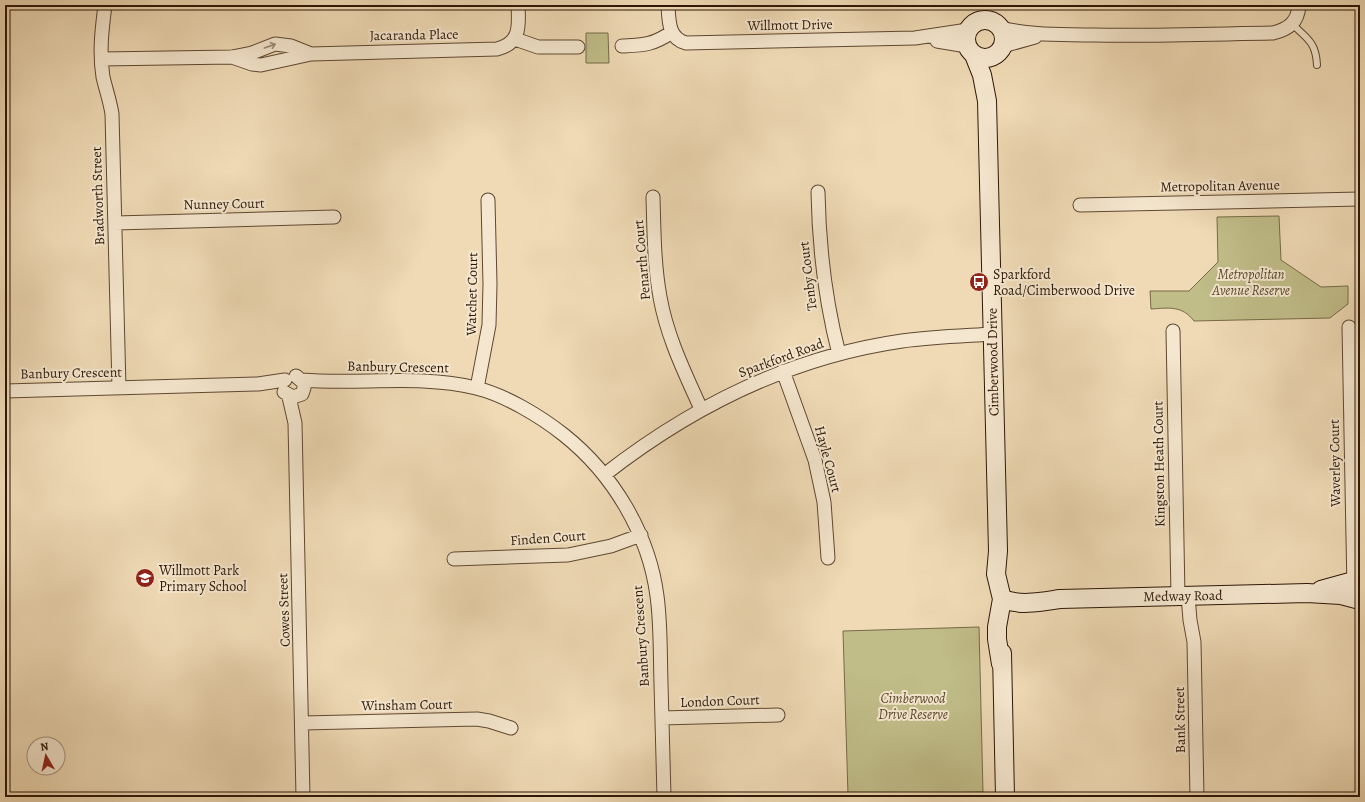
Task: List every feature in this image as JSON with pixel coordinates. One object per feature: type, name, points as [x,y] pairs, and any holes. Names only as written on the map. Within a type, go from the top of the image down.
[{"type":"street","name":"Bradworth Street","points":[[106,5],[102,24],[102,59],[104,78],[112,114],[119,388]]},
{"type":"street","points":[[518,5],[519,23],[515,39],[538,47],[578,47]]},
{"type":"street","points":[[622,46],[646,45],[654,43],[672,32],[668,21],[668,5]]},
{"type":"street","points":[[981,5],[981,30],[986,58],[1000,50],[1003,34],[981,30]]},
{"type":"street","points":[[1292,24],[1298,13],[1299,5]]},
{"type":"street","name":"Willmott Drive","points":[[672,32],[681,42],[696,44],[915,38],[981,30],[1045,35],[1079,34],[1146,36],[1273,33],[1281,31],[1292,24]]},
{"type":"street","name":"Cimberwood Drive","points":[[981,30],[982,75],[987,101],[998,551],[996,574],[1008,599],[997,627],[1001,664],[1004,797]]},
{"type":"street","name":"Willmott Drive","points":[[1000,50],[1045,35]]},
{"type":"street","name":"Jacaranda Place","points":[[232,56],[260,65],[311,54],[496,49],[504,47],[515,39]]},
{"type":"street","name":"Jacaranda Place","points":[[102,59],[232,56],[252,53],[275,44],[291,46],[311,54]]},
{"type":"street","name":"Cimberwood Drive","points":[[987,101],[991,77],[1000,50]]},
{"type":"street","name":"Tenby Court","points":[[818,192],[822,275],[828,312],[839,354]]},
{"type":"street","name":"Penarth Court","points":[[653,197],[655,258],[661,299],[674,345],[702,409]]},
{"type":"street","name":"Metropolitan Avenue","points":[[1080,205],[1360,199]]},
{"type":"street","name":"Watchet Court","points":[[476,388],[486,351],[489,325],[490,290],[488,200]]},
{"type":"street","name":"Nunney Court","points":[[115,222],[334,217]]},
{"type":"street","name":"Waverley Court","points":[[1349,327],[1357,591]]},
{"type":"street","name":"Kingston Heath Court","points":[[1172,331],[1188,596]]},
{"type":"street","name":"Sparkford Road","points":[[604,475],[638,449],[702,409],[783,371],[839,354],[901,341],[993,334]]},
{"type":"street","name":"Hayle Court","points":[[783,371],[815,460],[824,502],[828,558]]},
{"type":"street","name":"Banbury Crescent","points":[[5,391],[258,384],[294,388],[331,382],[418,381],[476,388],[511,402],[540,418],[575,444],[604,475],[626,506],[640,535],[650,562],[657,596],[664,797]]},
{"type":"street","name":"Cowes Street","points":[[294,388],[304,797]]},
{"type":"street","name":"Finden Court","points":[[454,559],[568,555],[611,546],[640,535]]},
{"type":"street","name":"Medway Road","points":[[1008,599],[1026,604],[1060,599],[1357,591]]},
{"type":"street","name":"Bank Street","points":[[1188,596],[1194,642],[1197,797]]},
{"type":"street","name":"London Court","points":[[662,718],[778,715]]},
{"type":"street","name":"Winsham Court","points":[[303,723],[477,719],[511,728]]},
{"type":"lane","points":[[1292,24],[1313,45],[1317,65]]},
{"type":"green space","points":[[586,33],[608,33],[609,63],[586,63]]},
{"type":"green space","name":"Metropolitan Avenue Reserve","points":[[1279,216],[1281,260],[1321,287],[1348,286],[1348,304],[1330,318],[1194,321],[1185,312],[1180,310],[1169,308],[1151,309],[1150,291],[1189,291],[1218,262],[1217,217]]},
{"type":"green space","name":"Cimberwood Drive Reserve","points":[[979,627],[983,792],[848,795],[843,631]]},
{"type":"place","name":"Sparkford Road/Cimberwood Drive","points":[[979,282]]},
{"type":"place","name":"Willmott Park Primary School","points":[[145,578]]}]
